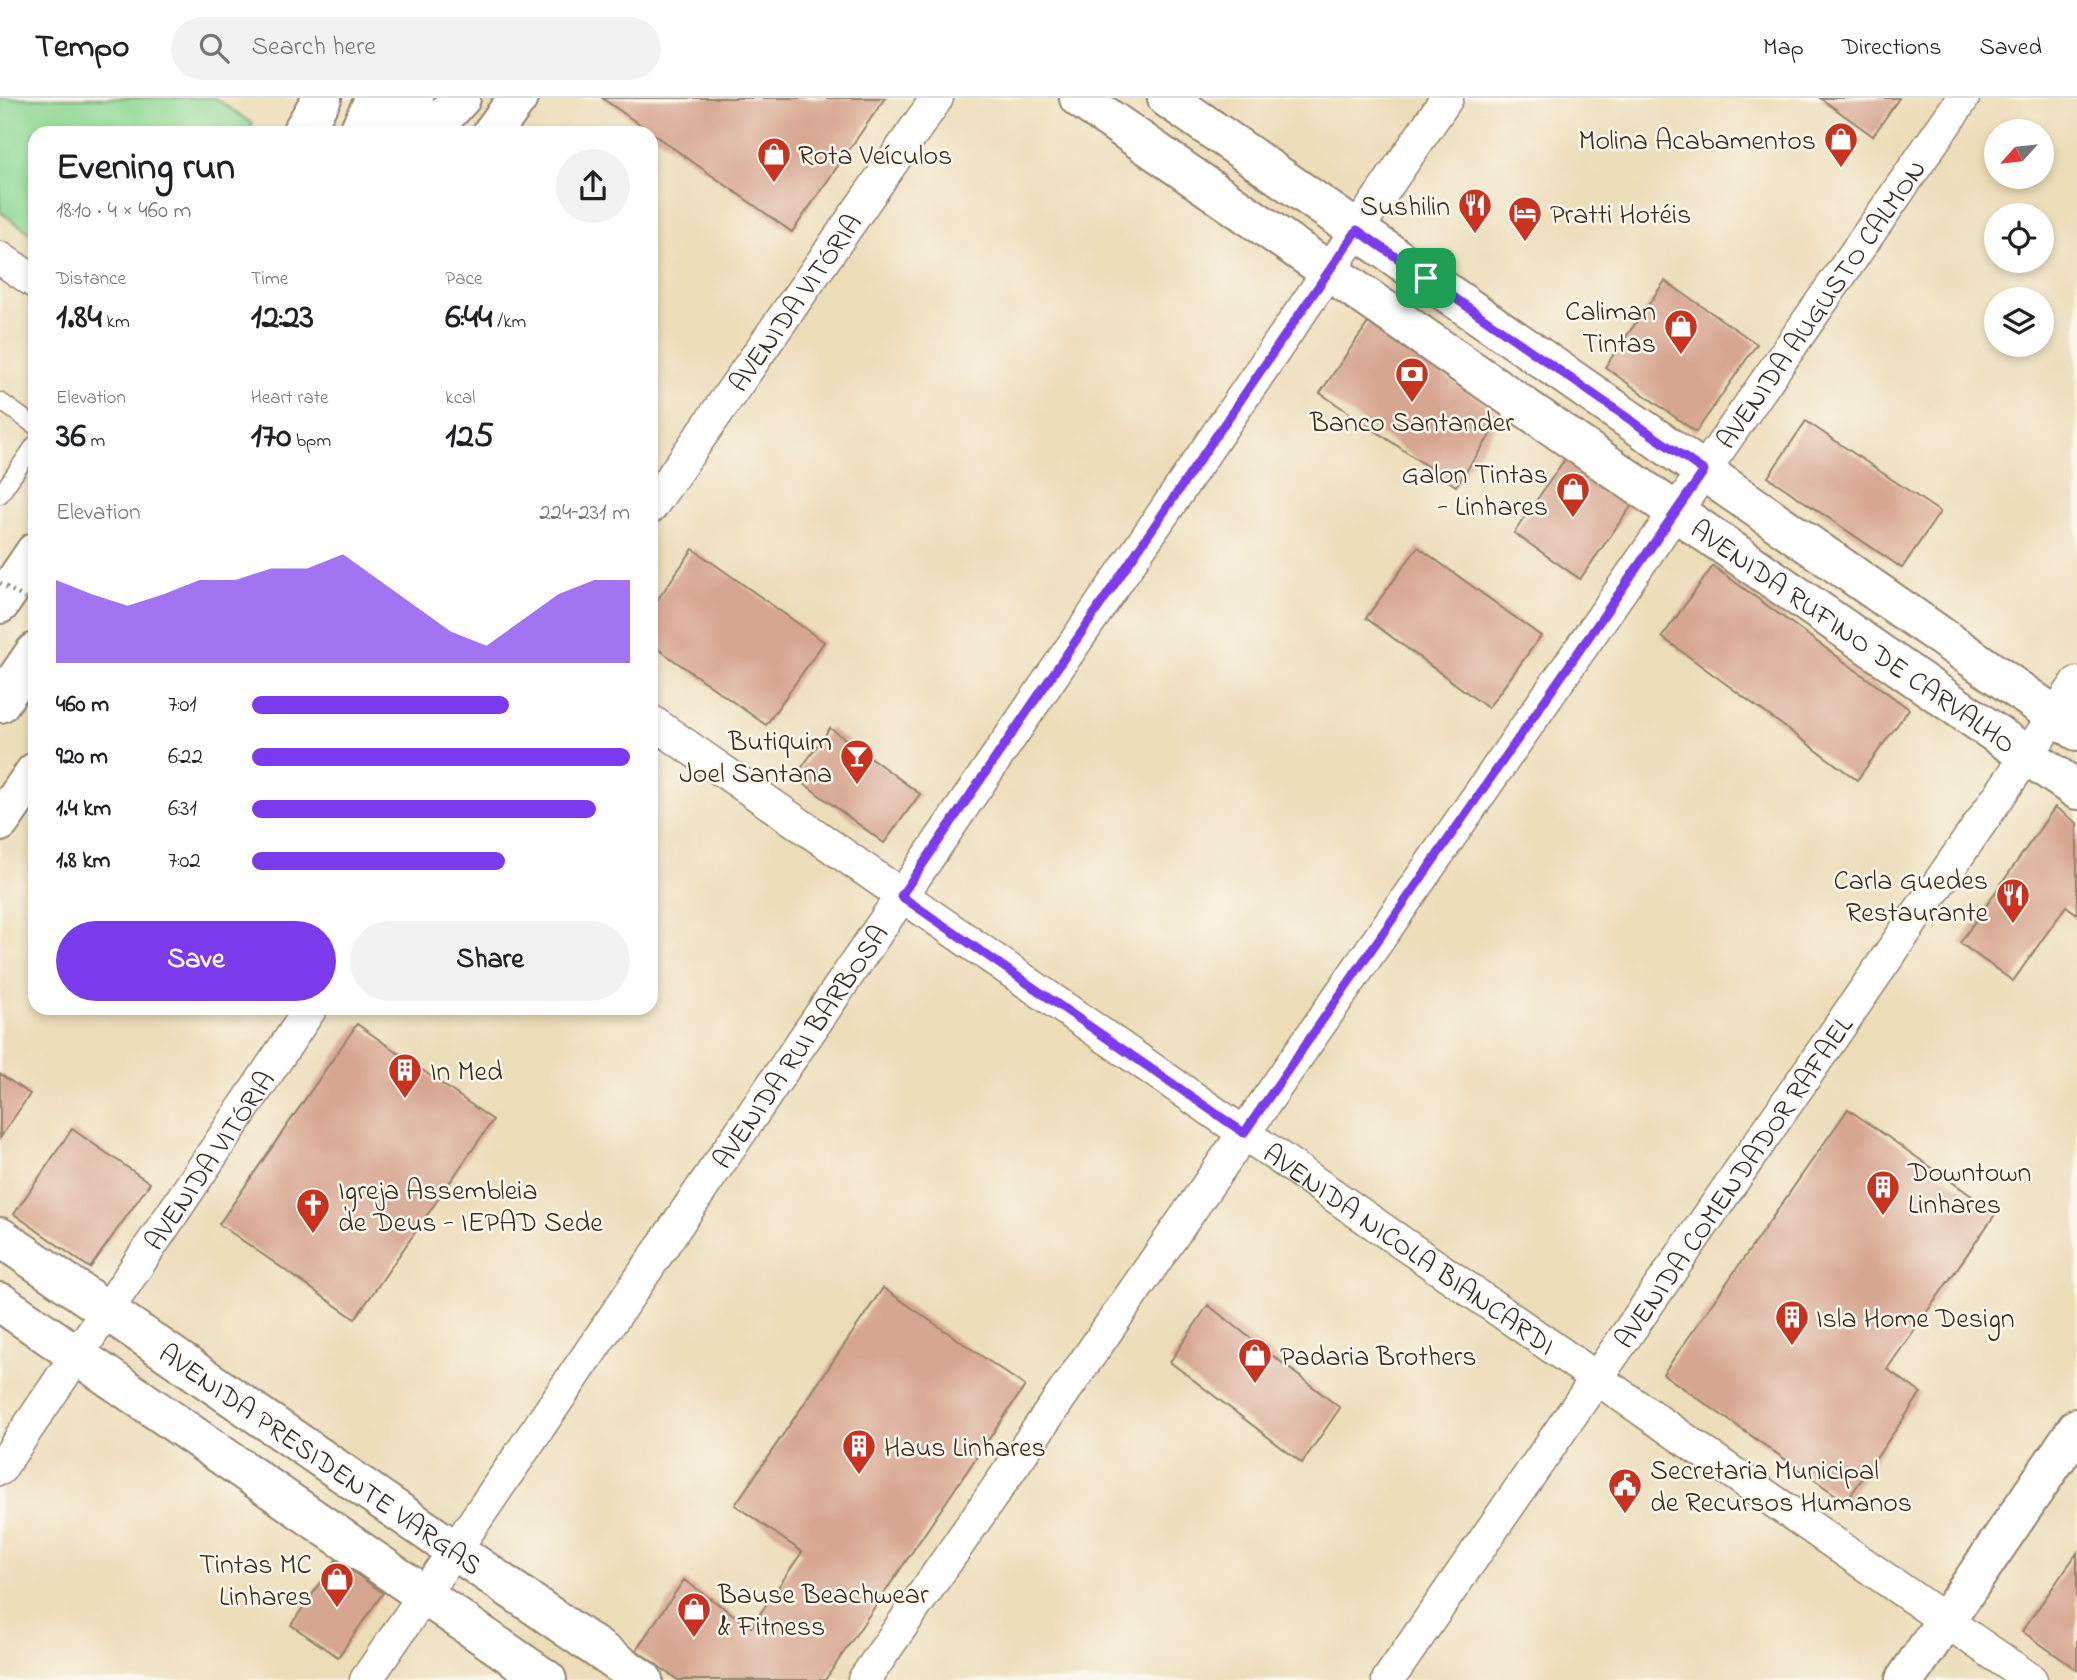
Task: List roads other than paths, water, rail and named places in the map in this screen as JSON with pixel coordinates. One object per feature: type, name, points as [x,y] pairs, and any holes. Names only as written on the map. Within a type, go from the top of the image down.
[{"type":"main road","points":[[305,126],[322,98]]},
{"type":"main road","points":[[361,126],[374,98]]},
{"type":"main road","points":[[395,126],[414,98]]},
{"type":"main road","points":[[435,126],[461,98]]},
{"type":"main road","points":[[497,126],[518,98]]},
{"type":"main road","name":"AVENIDA RUFINO DE CARVALHO","points":[[1079,98],[2077,790]]},
{"type":"main road","name":"AVENIDA RUFINO DE CARVALHO","points":[[1167,98],[2066,723]]},
{"type":"main road","points":[[0,604],[28,562]]},
{"type":"main road","points":[[0,703],[28,662]]},
{"type":"main road","points":[[0,822],[28,782]]},
{"type":"main road","name":"AVENIDA PRESIDENTE VARGAS","points":[[0,1237],[643,1680]]},
{"type":"main road","name":"AVENIDA PRESIDENTE VARGAS","points":[[0,1302],[547,1680]]},
{"type":"main road","points":[[1905,1680],[2077,1429]]},
{"type":"street","name":"AVENIDA VITÓRIA","points":[[658,497],[937,98]]},
{"type":"street","name":"AVENIDA RUI BARBOSA","points":[[366,1680],[1447,98]]},
{"type":"street","name":"AVENIDA AUGUSTO CALMON","points":[[864,1680],[1963,98]]},
{"type":"street","points":[[0,258],[28,277]]},
{"type":"street","name":"AVENIDA COMENDADOR RAFAEL","points":[[1388,1680],[2027,755],[2066,723],[2077,683]]},
{"type":"street","name":"AVENIDA NICOLA BIANCARDI","points":[[658,727],[2031,1680]]},
{"type":"street","name":"AVENIDA VITÓRIA","points":[[78,1356],[306,1015]]},
{"type":"street","points":[[0,1469],[78,1356]]},
{"type":"lane","points":[[0,401],[28,421]]},
{"type":"lane","points":[[0,495],[28,454]]},
{"type":"place","name":"Molina Acabamentos","points":[[1841,169]]},
{"type":"place","name":"Rota Veículos","points":[[774,184]]},
{"type":"place","name":"Sushilin","points":[[1475,235]]},
{"type":"place","name":"Pratti Hotéis","points":[[1525,243]]},
{"type":"place","name":"Caliman Tintas","points":[[1681,356]]},
{"type":"place","name":"Banco Santander","points":[[1412,404]]},
{"type":"place","name":"Galon Tintas - Linhares","points":[[1573,519]]},
{"type":"place","name":"Butiquim Joel Santana","points":[[857,786]]},
{"type":"place","name":"Carla Guedes Restaurante","points":[[2013,925]]},
{"type":"place","name":"In Med","points":[[405,1100]]},
{"type":"place","name":"Downtown Linhares","points":[[1883,1217]]},
{"type":"place","name":"Igreja Assembleia de Deus - IEPAD Sede","points":[[313,1235]]},
{"type":"place","name":"Isla Home Design","points":[[1792,1347]]},
{"type":"place","name":"Padaria Brothers","points":[[1255,1385]]},
{"type":"place","name":"Haus Linhares","points":[[859,1476]]},
{"type":"place","name":"Secretaria Municipal de Recursos Humanos","points":[[1625,1515]]},
{"type":"place","name":"Tintas MC Linhares","points":[[337,1609]]},
{"type":"place","name":"Bause Beachwear & Fitness","points":[[694,1639]]}]
